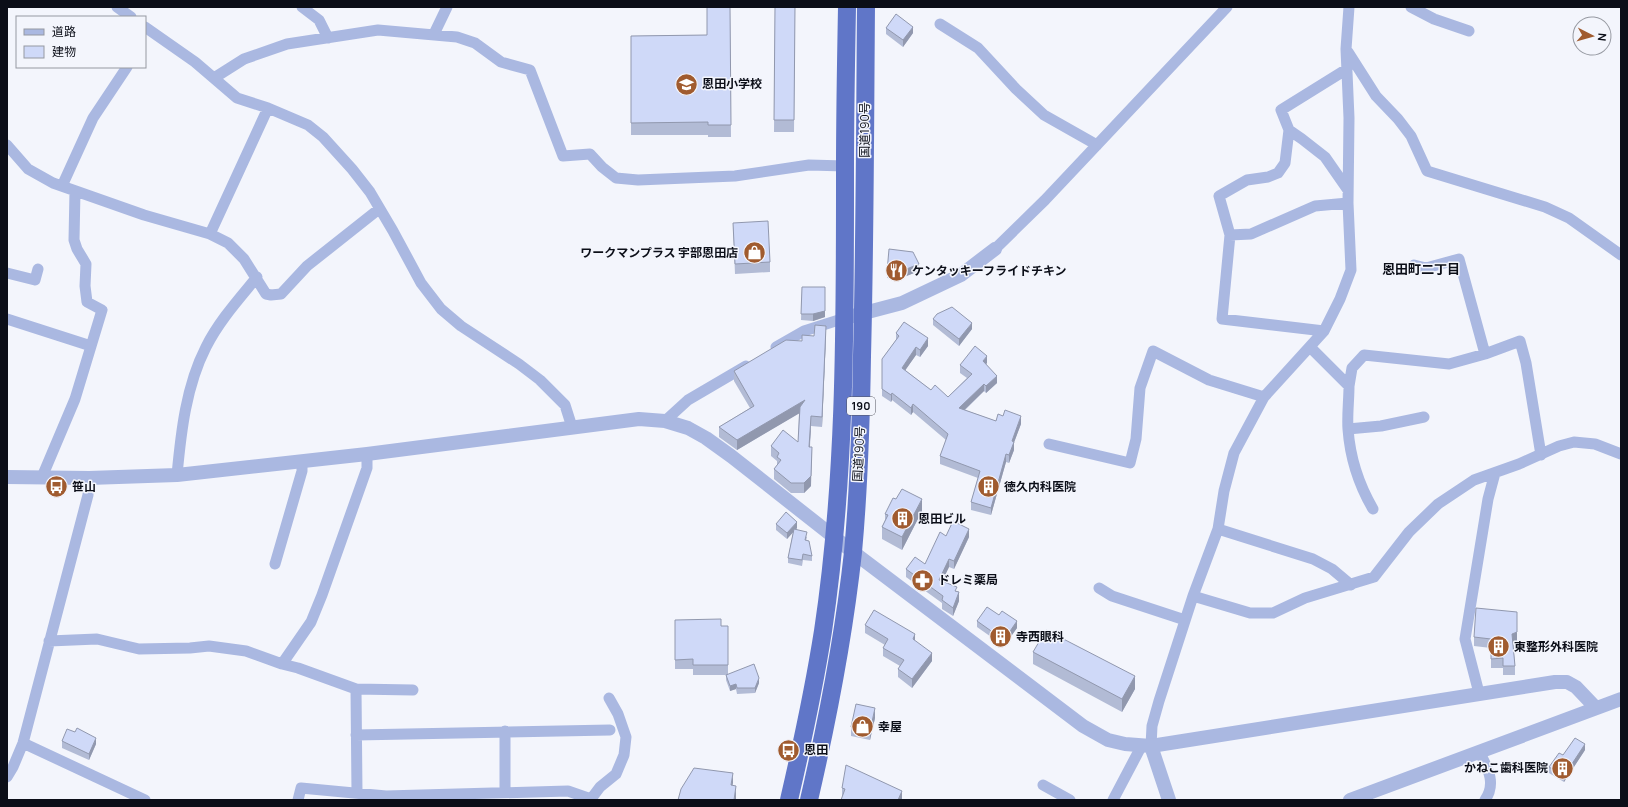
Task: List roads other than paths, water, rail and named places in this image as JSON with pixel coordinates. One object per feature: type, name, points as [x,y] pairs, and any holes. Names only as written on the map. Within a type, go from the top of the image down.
[{"type":"highway","name":"国道190号","points":[[789,800],[823,630],[834,535],[842,405],[845,318],[847,7]]},
{"type":"highway","name":"国道190号","points":[[809,800],[828,714],[837,664],[853,552],[859,460],[864,313],[866,7]]},
{"type":"street","points":[[117,7],[130,16]]},
{"type":"street","points":[[302,7],[318,20],[328,38]]},
{"type":"street","points":[[434,34],[447,7]]},
{"type":"street","points":[[770,351],[804,331],[845,318],[902,303],[961,275],[995,249],[1045,200],[1226,7]]},
{"type":"street","points":[[1113,800],[1146,746],[1185,620],[1218,529],[1224,492],[1234,453],[1264,397],[1324,331],[1340,299],[1350,270],[1348,190],[1350,118],[1346,49],[1349,7]]},
{"type":"street","points":[[1411,7],[1434,19],[1469,31]]},
{"type":"street","points":[[940,24],[978,48],[1016,90],[1044,114],[1097,145]]},
{"type":"street","points":[[214,78],[244,59],[287,44],[378,30],[456,37],[475,43],[501,62],[530,70],[563,156],[590,154],[602,167],[616,178],[638,180],[735,176],[809,165],[845,166]]},
{"type":"street","points":[[147,32],[214,78],[237,98],[268,108],[308,125],[323,137],[352,169],[370,192],[421,283],[441,309],[461,326],[519,364],[540,380],[565,405],[572,427]]},
{"type":"street","points":[[1346,49],[1376,96],[1398,119],[1411,136],[1427,172],[1545,207],[1574,222],[1621,255]]},
{"type":"street","points":[[62,186],[93,118],[126,68]]},
{"type":"street","points":[[1324,331],[1222,319],[1230,235],[1219,196],[1247,180],[1268,177],[1278,173],[1285,163],[1289,130],[1281,110],[1347,69]]},
{"type":"street","points":[[210,234],[268,108]]},
{"type":"street","points":[[1289,130],[1325,157],[1348,190]]},
{"type":"street","points":[[7,145],[28,169],[53,183],[144,215],[210,234],[228,243],[244,258],[266,294],[271,295],[281,294],[307,266],[379,210]]},
{"type":"street","points":[[42,477],[75,399],[102,310],[87,302],[85,286],[86,264],[77,249],[74,240],[75,191]]},
{"type":"street","points":[[1230,235],[1251,234],[1314,206],[1348,203]]},
{"type":"street","points":[[1414,265],[1426,268],[1459,259],[1485,354]]},
{"type":"street","points":[[7,273],[35,280],[38,269]]},
{"type":"street","points":[[177,475],[180,437],[186,403],[196,371],[206,347],[220,325],[257,277]]},
{"type":"street","points":[[7,319],[91,346]]},
{"type":"street","points":[[1373,508],[1367,498],[1354,466],[1348,429],[1349,386],[1352,368],[1364,355],[1450,364],[1485,354],[1520,341],[1526,363],[1541,455]]},
{"type":"street","points":[[1310,347],[1349,386]]},
{"type":"street","points":[[1049,444],[1130,463],[1136,439],[1140,388],[1154,351],[1209,380],[1264,397]]},
{"type":"street","points":[[666,421],[688,400],[756,359]]},
{"type":"street","points":[[1348,429],[1381,426],[1424,417]]},
{"type":"street","points":[[7,477],[89,478],[177,475],[367,454],[572,427],[639,420],[666,421],[688,428],[706,438],[732,456],[834,535],[853,552],[1083,726],[1108,740],[1125,744],[1146,746],[1529,685],[1567,682],[1576,687],[1596,708]]},
{"type":"street","points":[[1193,596],[1250,613],[1273,613],[1305,598],[1374,577],[1409,532],[1438,504],[1474,480],[1541,455],[1559,446],[1574,442],[1595,444],[1621,454]]},
{"type":"street","points":[[282,664],[311,622],[322,596],[367,468],[367,454]]},
{"type":"street","points":[[275,564],[302,471],[302,461]]},
{"type":"street","points":[[1479,693],[1465,639],[1488,499],[1495,473]]},
{"type":"street","points":[[7,777],[13,768],[23,743],[88,495],[89,478]]},
{"type":"street","points":[[1218,529],[1313,559],[1332,569],[1351,584]]},
{"type":"street","points":[[1099,588],[1112,596],[1185,620]]},
{"type":"street","points":[[49,641],[97,640],[139,649],[209,646],[246,651],[356,689],[414,690]]},
{"type":"street","points":[[356,689],[357,793]]},
{"type":"street","points":[[298,800],[301,788],[386,796],[568,791],[592,799],[600,787],[616,774],[624,755],[626,737],[618,714],[609,698]]},
{"type":"street","points":[[1350,800],[1621,699]]},
{"type":"street","points":[[356,734],[610,730]]},
{"type":"street","points":[[505,731],[505,792]]},
{"type":"street","points":[[23,743],[145,800]]},
{"type":"street","points":[[1146,746],[1168,800]]},
{"type":"street","points":[[1479,751],[1491,777],[1489,794],[1485,800]]},
{"type":"street","points":[[1043,785],[1070,800]]},
{"type":"place","name":"恩田小学校","points":[[686,84]]},
{"type":"place","name":"ワークマンプラス 宇部恩田店","points":[[754,253]]},
{"type":"place","name":"ケンタッキーフライドチキン","points":[[897,271]]},
{"type":"place","name":"笹山","points":[[57,487]]},
{"type":"place","name":"徳久内科医院","points":[[988,487]]},
{"type":"place","name":"恩田ビル","points":[[903,519]]},
{"type":"place","name":"ドレミ薬局","points":[[922,580]]},
{"type":"place","name":"寺西眼科","points":[[1001,637]]},
{"type":"place","name":"東整形外科医院","points":[[1498,647]]},
{"type":"place","name":"幸屋","points":[[863,727]]},
{"type":"place","name":"恩田","points":[[788,750]]},
{"type":"place","name":"かねこ歯科医院","points":[[1563,768]]},
{"type":"district","name":"恩田町二丁目","points":[[1421,269]]}]
